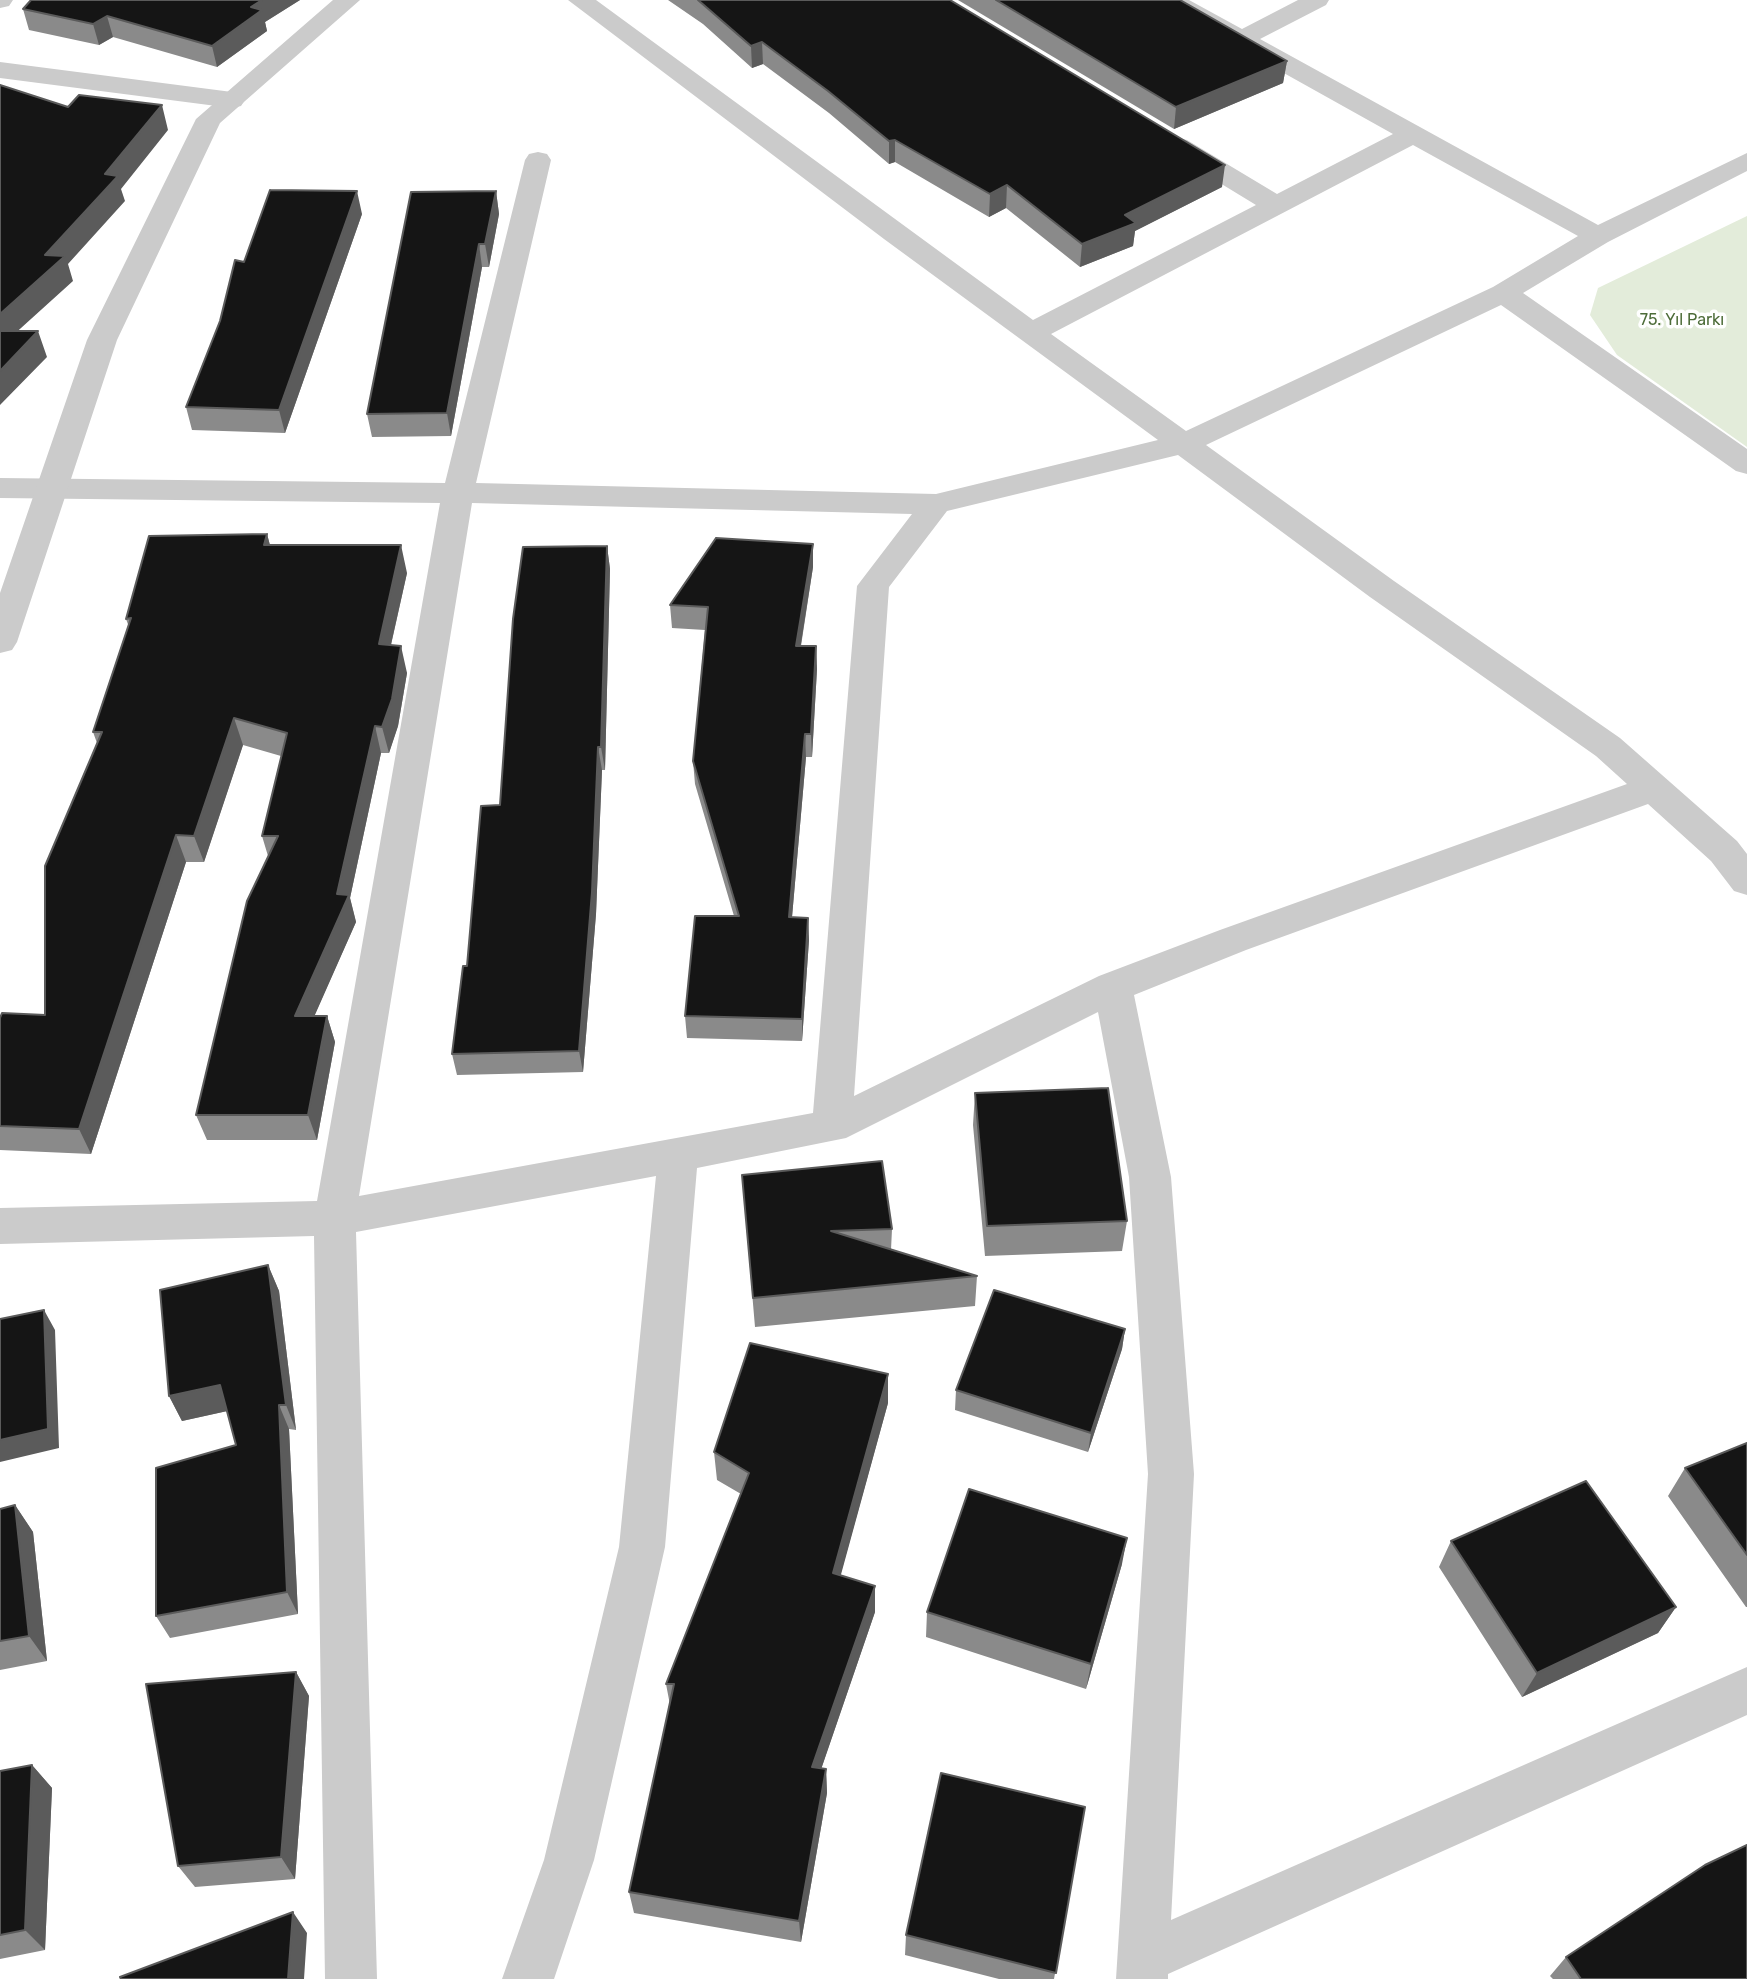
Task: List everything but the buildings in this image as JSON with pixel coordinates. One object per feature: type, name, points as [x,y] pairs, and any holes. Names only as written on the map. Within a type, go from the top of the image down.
[{"type":"street","points":[[0,642],[102,340],[209,119],[348,0]]},
{"type":"street","points":[[580,0],[1382,589],[1608,747],[1724,851],[1747,881]]},
{"type":"street","points":[[1171,0],[1598,236]]},
{"type":"street","points":[[1241,39],[1317,0]]},
{"type":"street","points":[[0,70],[232,100]]},
{"type":"street","points":[[1158,133],[1276,205]]},
{"type":"street","points":[[1030,333],[1413,134]]},
{"type":"street","points":[[351,1979],[335,1218],[458,493],[538,160]]},
{"type":"street","points":[[0,488],[458,493],[936,505],[1183,444],[1503,292],[1598,236],[1747,161]]},
{"type":"street","points":[[1503,292],[1747,464]]},
{"type":"street","points":[[832,1126],[873,586],[936,505]]},
{"type":"street","points":[[0,1226],[335,1218],[832,1126],[1112,987],[1245,935],[1654,788]]},
{"type":"street","points":[[1112,987],[1150,1177],[1171,1474],[1143,1969],[1747,1691]]},
{"type":"street","points":[[528,1979],[569,1860],[642,1547],[678,1155]]},
{"type":"green space","name":"75. Yıl Parkı","points":[[1747,216],[1747,447],[1617,355],[1590,315],[1598,288]]}]
